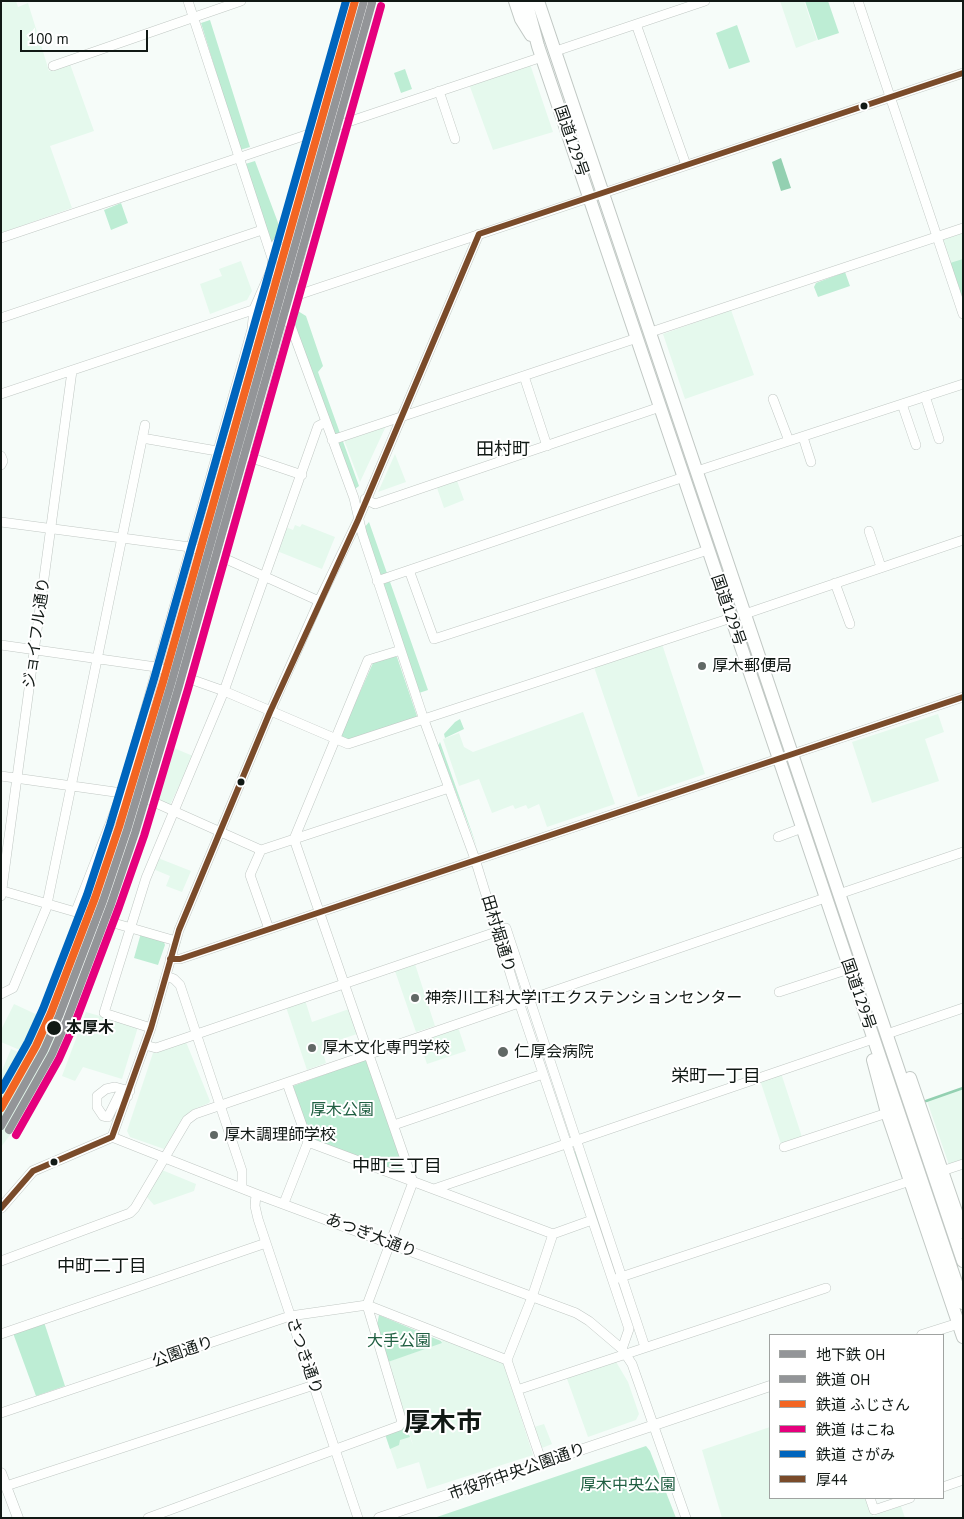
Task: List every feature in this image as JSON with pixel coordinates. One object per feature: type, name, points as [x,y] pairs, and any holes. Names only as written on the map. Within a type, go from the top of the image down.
[{"type":"highway","points":[[515,1],[521,18],[540,51]]},
{"type":"highway","name":"国道129号","points":[[526,1],[540,51],[868,1025],[873,1061],[892,1111]]},
{"type":"highway","name":"国道129号","points":[[538,1],[604,192],[839,894],[881,1017],[889,1033],[910,1104],[963,1261]]},
{"type":"highway","points":[[547,1],[554,46]]},
{"type":"highway","points":[[889,1033],[919,1101],[963,1232]]},
{"type":"highway","points":[[892,1111],[910,1181],[960,1323],[963,1337]]},
{"type":"highway","points":[[892,1111],[963,1303]]},
{"type":"main road","points":[[1,1208],[33,1171],[112,1137]]},
{"type":"main road","points":[[925,1334],[960,1323]]},
{"type":"main road","name":"市役所中央公園通り","points":[[379,1518],[769,1386]]},
{"type":"main road","points":[[1,1473],[18,1518]]},
{"type":"street","points":[[188,1],[272,258]]},
{"type":"street","points":[[53,66],[241,1]]},
{"type":"street","points":[[76,911],[122,793],[156,666],[252,329],[254,309],[272,268],[272,258],[276,244],[283,234],[350,1]]},
{"type":"street","name":"田村堀通り","points":[[370,1],[293,281],[294,296],[290,308],[290,320],[354,498],[358,520],[377,581],[424,720],[475,860],[496,932],[523,1000],[543,1074],[629,1329],[624,1352]]},
{"type":"street","points":[[554,46],[636,24],[705,1]]},
{"type":"street","points":[[858,1],[963,314]]},
{"type":"street","points":[[636,24],[686,165]]},
{"type":"street","points":[[1,238],[240,158],[313,130],[335,129],[540,51]]},
{"type":"street","points":[[1,394],[963,73]]},
{"type":"street","points":[[438,91],[455,133]]},
{"type":"street","points":[[651,332],[963,228]]},
{"type":"street","points":[[1,318],[262,230]]},
{"type":"street","points":[[112,1137],[129,1094],[151,1028],[176,941],[220,831],[319,601],[358,520],[399,418],[479,234]]},
{"type":"street","points":[[149,800],[281,325],[294,296]]},
{"type":"street","points":[[332,440],[637,338]]},
{"type":"street","name":"ジョイフル通り","points":[[2,893],[72,370]]},
{"type":"street","points":[[524,376],[547,446]]},
{"type":"street","points":[[698,471],[963,384]]},
{"type":"street","points":[[925,396],[939,439]]},
{"type":"street","points":[[773,399],[789,441]]},
{"type":"street","points":[[902,404],[916,444]]},
{"type":"street","points":[[365,500],[375,504],[537,454],[547,446],[660,407]]},
{"type":"street","points":[[151,1028],[104,1013],[146,878],[224,691],[318,426],[326,422]]},
{"type":"street","points":[[1,994],[13,988],[48,903],[70,786],[145,425]]},
{"type":"street","points":[[803,437],[812,462]]},
{"type":"street","points":[[142,438],[246,456],[302,475]]},
{"type":"street","points":[[1,456],[3,462],[1,465]]},
{"type":"street","points":[[377,581],[684,478]]},
{"type":"street","points":[[1,522],[190,547],[217,555],[319,601]]},
{"type":"street","points":[[869,531],[881,567]]},
{"type":"street","points":[[745,614],[963,540]]},
{"type":"street","points":[[409,570],[434,639],[708,550]]},
{"type":"street","points":[[835,583],[850,624]]},
{"type":"street","points":[[1,645],[156,666],[224,691],[334,740],[348,744],[731,618]]},
{"type":"street","points":[[148,1518],[399,1426],[402,1422],[367,1306],[413,1182],[294,839],[368,660],[401,650]]},
{"type":"street","points":[[170,959],[180,959],[963,697]]},
{"type":"street","points":[[1,776],[122,793],[149,800],[261,850],[449,788]]},
{"type":"street","points":[[778,837],[802,828]]},
{"type":"street","points":[[261,850],[250,876],[269,929]]},
{"type":"street","points":[[839,894],[963,852]]},
{"type":"street","points":[[2,893],[48,903],[176,941]]},
{"type":"street","points":[[1,1260],[130,1213],[135,1208],[187,1120],[195,1114],[825,898]]},
{"type":"street","points":[[506,928],[523,1000],[576,1139],[645,1348]]},
{"type":"street","points":[[145,1045],[156,1048],[496,932]]},
{"type":"street","points":[[779,992],[849,969]]},
{"type":"street","points":[[166,976],[174,979],[180,985],[242,1171],[242,1188]]},
{"type":"street","points":[[889,1033],[963,1008]]},
{"type":"street","points":[[434,1189],[871,1039]]},
{"type":"street","points":[[394,1125],[543,1074]]},
{"type":"street","points":[[284,1203],[308,1142],[287,1083]]},
{"type":"street","points":[[784,1147],[892,1111]]},
{"type":"street","name":"あつぎ大通り","points":[[112,1137],[256,1194],[532,1297],[589,1321],[624,1352]]},
{"type":"street","points":[[308,1142],[553,1234],[592,1220]]},
{"type":"street","points":[[942,1171],[963,1164]]},
{"type":"street","points":[[612,1280],[910,1181]]},
{"type":"street","name":"さつき通り","points":[[256,1194],[256,1213],[358,1518]]},
{"type":"street","points":[[542,1463],[507,1360],[532,1297],[553,1234]]},
{"type":"street","points":[[1,1334],[266,1243]]},
{"type":"street","points":[[517,1390],[624,1352],[645,1348],[826,1288]]},
{"type":"street","points":[[367,1306],[507,1360]]},
{"type":"street","name":"公園通り","points":[[1,1413],[290,1316],[367,1306]]},
{"type":"street","points":[[624,1352],[637,1376],[686,1518]]},
{"type":"street","points":[[6,1486],[314,1385]]},
{"type":"street","points":[[944,1487],[963,1480]]},
{"type":"street","points":[[870,1499],[874,1510],[907,1499]]},
{"type":"shaded area","points":[[16,1],[18,7],[28,3],[49,71],[70,64],[94,131],[50,146],[72,208],[1,233],[1,4]]},
{"type":"shaded area","points":[[780,1],[804,1],[817,40],[796,48]]},
{"type":"shaded area","points":[[530,64],[553,132],[493,150],[469,84]]},
{"type":"shaded area","points":[[781,158],[791,188],[781,191],[772,162]]},
{"type":"shaded area","points":[[963,232],[963,305],[942,243],[944,238]]},
{"type":"shaded area","points":[[241,261],[252,291],[247,300],[210,314],[200,284],[222,276],[219,269]]},
{"type":"shaded area","points":[[731,310],[754,375],[685,399],[663,334]]},
{"type":"shaded area","points":[[386,426],[360,482],[344,440]]},
{"type":"shaded area","points":[[395,454],[406,482],[378,492]]},
{"type":"shaded area","points":[[456,478],[464,500],[444,508],[436,485]]},
{"type":"shaded area","points":[[302,524],[335,537],[322,569],[277,551],[286,527],[293,530],[295,525],[300,527]]},
{"type":"shaded area","points":[[662,644],[705,774],[638,797],[594,667]]},
{"type":"shaded area","points":[[583,712],[615,804],[547,827],[539,804],[528,809],[526,805],[515,809],[513,805],[492,813],[479,779],[459,786],[443,739],[459,733],[464,747],[473,752]]},
{"type":"shaded area","points":[[938,714],[944,732],[925,739],[939,781],[872,803],[852,742]]},
{"type":"shaded area","points":[[169,746],[193,756],[170,805],[154,800]]},
{"type":"shaded area","points":[[158,858],[191,871],[182,892],[166,886],[170,876],[153,869]]},
{"type":"shaded area","name":"神奈川工科大学ITエクステンションセンター","points":[[415,964],[435,1026],[416,1032],[395,971]]},
{"type":"shaded area","points":[[305,1000],[312,1022],[349,1009],[357,1034],[321,1046],[326,1063],[307,1070],[286,1007]]},
{"type":"shaded area","points":[[14,1004],[70,1030],[55,1065],[1,1042],[1,1030]]},
{"type":"shaded area","points":[[86,1012],[138,1027],[122,1079],[83,1067],[75,1081],[62,1076]]},
{"type":"shaded area","points":[[458,1027],[466,1051],[427,1064],[419,1041]]},
{"type":"shaded area","points":[[186,1042],[210,1101],[209,1103],[192,1110],[185,1116],[164,1149],[130,1137],[127,1131],[153,1053]]},
{"type":"shaded area","points":[[11,1049],[54,1066],[22,1119],[1,1147],[1,1073]]},
{"type":"shaded area","points":[[781,1073],[802,1137],[781,1144],[760,1080]]},
{"type":"shaded area","points":[[963,1089],[963,1161],[949,1165],[927,1101]]},
{"type":"shaded area","points":[[162,1170],[196,1184],[194,1191],[154,1205],[146,1196]]},
{"type":"shaded area","points":[[440,1336],[503,1361],[533,1455],[427,1489],[419,1462],[397,1469],[385,1434],[406,1427],[413,1445],[387,1362],[442,1342]]},
{"type":"shaded area","points":[[615,1360],[628,1382],[639,1414],[636,1420],[588,1437],[566,1376]]},
{"type":"shaded area","points":[[544,1424],[552,1444],[542,1448],[534,1427]]},
{"type":"shaded area","points":[[769,1427],[769,1499],[867,1499],[873,1516],[901,1506],[905,1518],[722,1518],[702,1450]]},
{"type":"green space","points":[[805,1],[828,1],[839,33],[818,40]]},
{"type":"green space","points":[[210,20],[250,147],[240,150],[201,23]]},
{"type":"green space","points":[[737,25],[750,62],[729,69],[716,33]]},
{"type":"green space","points":[[405,69],[412,89],[401,93],[394,73]]},
{"type":"green space","points":[[255,161],[280,228],[276,240],[269,244],[242,165]]},
{"type":"green space","points":[[121,203],[128,223],[111,230],[104,210]]},
{"type":"green space","points":[[963,259],[963,301],[950,263]]},
{"type":"green space","points":[[845,272],[850,286],[818,297],[814,287],[816,283]]},
{"type":"green space","points":[[293,308],[306,316],[323,366],[318,372],[359,486],[352,491],[291,317]]},
{"type":"green space","points":[[369,522],[428,690],[419,693],[364,528]]},
{"type":"green space","points":[[394,656],[397,657],[417,716],[416,718],[349,742],[340,737],[373,663]]},
{"type":"green space","points":[[460,719],[464,729],[445,738],[444,734]]},
{"type":"green space","points":[[440,742],[477,847],[438,746]]},
{"type":"green space","points":[[141,933],[163,939],[165,945],[158,965],[134,958]]},
{"type":"green space","name":"厚木公園","points":[[364,1060],[367,1061],[405,1172],[403,1174],[311,1139],[293,1086]]},
{"type":"green space","points":[[577,1150],[619,1273],[615,1274],[573,1152]]},
{"type":"green space","name":"大手公園","points":[[379,1315],[442,1343],[388,1362],[377,1325]]},
{"type":"green space","points":[[44,1322],[65,1386],[36,1396],[13,1333]]},
{"type":"green space","points":[[406,1427],[410,1437],[400,1440],[399,1445],[390,1449],[385,1434]]},
{"type":"green space","name":"厚木中央公園","points":[[646,1446],[650,1451],[676,1518],[434,1518]]},
{"type":"waterway","points":[[926,1101],[963,1088]]},
{"type":"metro line","name":"OH","points":[[1,1126],[44,1050],[59,1016],[103,901],[127,830],[171,684],[364,1]]},
{"type":"rail line","name":"さがみ","points":[[1,1090],[28,1042],[43,1009],[87,895],[110,825],[154,679],[346,1]]},
{"type":"rail line","name":"ふじさん","points":[[1,1108],[36,1046],[51,1013],[95,898],[119,827],[163,682],[355,1]]},
{"type":"rail line","name":"OH","points":[[9,1130],[52,1054],[67,1020],[111,904],[135,833],[179,686],[372,3]]},
{"type":"rail line","name":"はこね","points":[[16,1135],[59,1059],[75,1023],[144,836],[188,689],[381,6]]},
{"type":"transit line","name":"厚44","points":[[1,1208],[33,1171],[112,1137],[151,1028],[179,930],[270,712],[358,520],[479,234],[963,73]]},
{"type":"transit line","name":"厚44","points":[[170,959],[180,959],[963,697]]},
{"type":"place","name":"厚木郵便局","points":[[702,666]]},
{"type":"place","name":"神奈川工科大学ITエクステンションセンター","points":[[415,998]]},
{"type":"place","name":"本厚木","points":[[54,1028]]},
{"type":"place","name":"厚木文化専門学校","points":[[312,1048]]},
{"type":"place","name":"仁厚会病院","points":[[503,1052]]},
{"type":"place","name":"厚木調理師学校","points":[[214,1135]]},
{"type":"district","name":"田村町","points":[[503,450]]},
{"type":"district","name":"栄町一丁目","points":[[716,1077]]},
{"type":"district","name":"中町三丁目","points":[[397,1167]]},
{"type":"district","name":"中町二丁目","points":[[102,1267]]},
{"type":"district","name":"厚木市","points":[[443,1424]]}]
